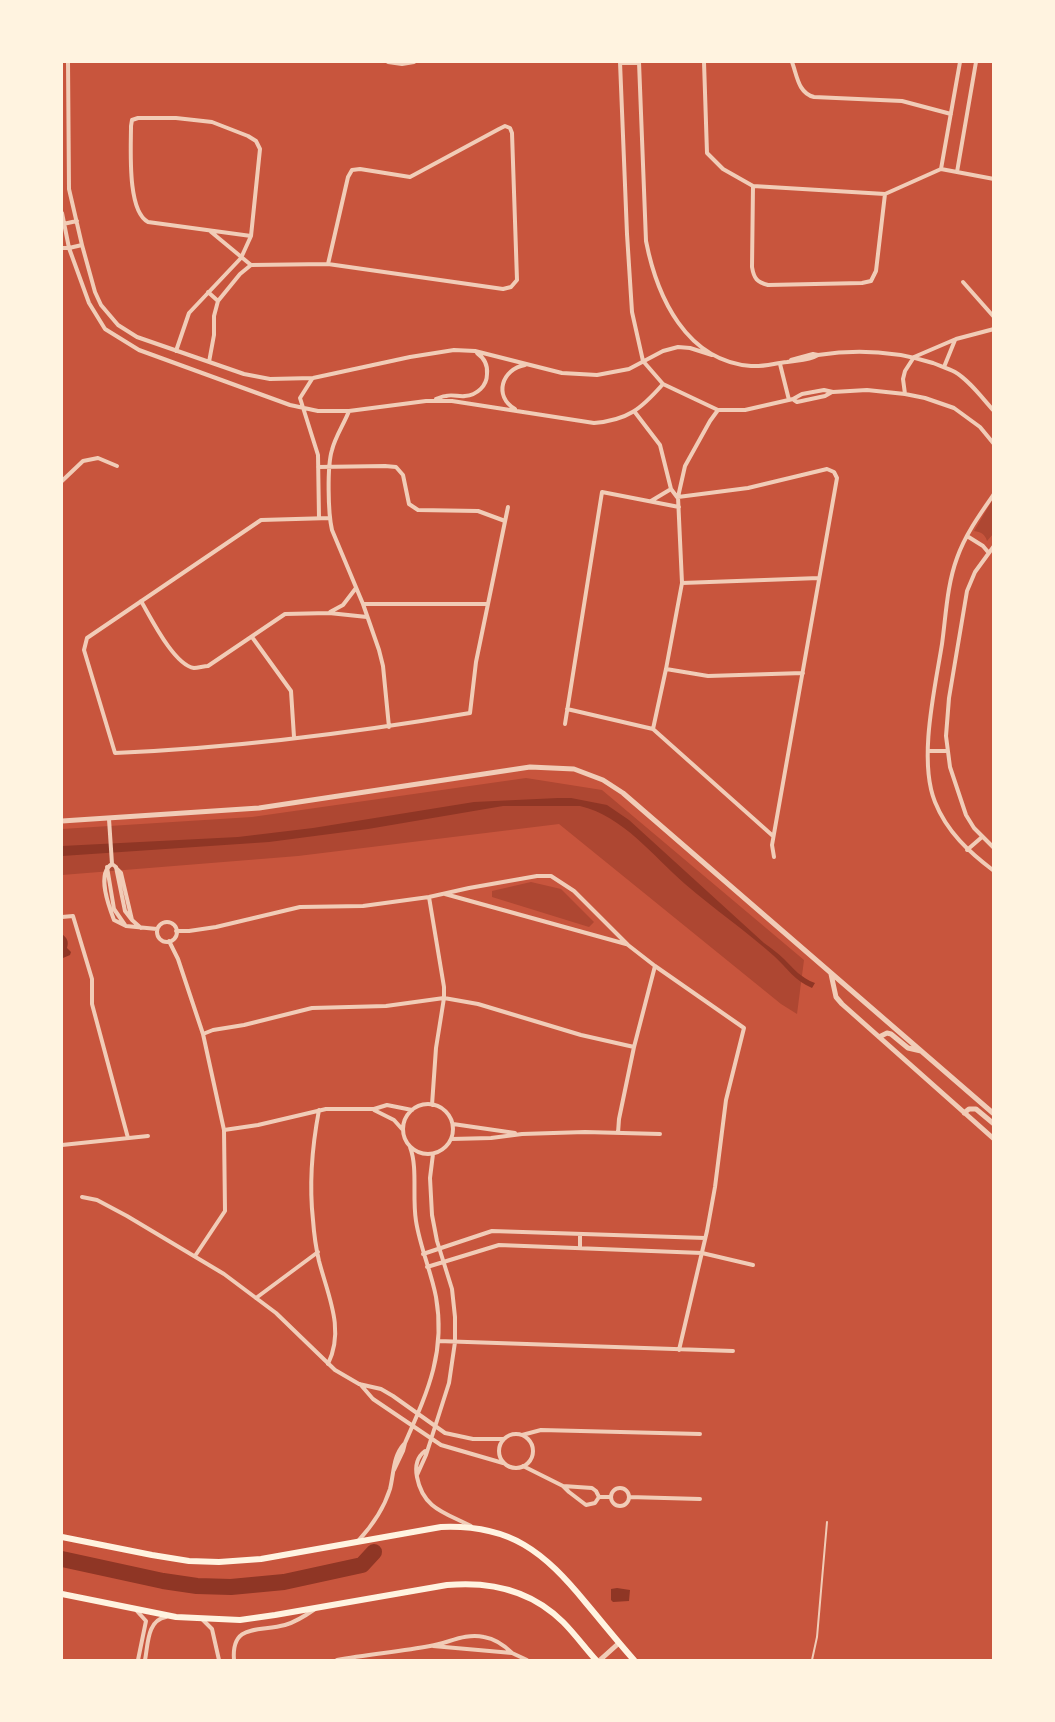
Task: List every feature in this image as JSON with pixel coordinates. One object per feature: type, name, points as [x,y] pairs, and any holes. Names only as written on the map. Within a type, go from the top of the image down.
[{"type":"main road","points":[[62,1537],[189,1561],[219,1563],[261,1559],[441,1527],[476,1528],[504,1535],[548,1560],[634,1660]]},
{"type":"main road","points":[[62,1594],[171,1616],[201,1619],[255,1618],[447,1585],[474,1583],[523,1594],[563,1622],[598,1660]]},
{"type":"street","points":[[68,62],[69,189],[76,222],[95,292],[101,304],[118,325],[137,337],[244,374],[270,379],[313,378],[434,352],[454,350],[475,351],[562,373],[597,375],[629,369],[663,351],[678,347],[690,348],[737,364],[751,366],[796,362],[818,355],[872,351],[914,357],[944,367],[962,377],[993,411]]},
{"type":"street","points":[[388,62],[402,64],[414,62]]},
{"type":"street","points":[[712,355],[680,327],[659,287],[649,254],[645,230],[639,62],[620,62],[632,312],[644,361],[663,384],[718,410],[745,410],[824,390],[833,392],[867,390],[905,394],[941,402],[954,408],[980,427],[993,444]]},
{"type":"street","points":[[704,62],[707,153],[723,169],[753,186],[885,194],[941,170],[993,179]]},
{"type":"street","points":[[792,62],[801,89],[806,95],[902,101],[951,114]]},
{"type":"street","points":[[941,170],[960,62]]},
{"type":"street","points":[[957,172],[976,62]]},
{"type":"street","points":[[176,351],[189,313],[241,258],[251,236],[260,149],[256,141],[212,122],[176,118],[132,120],[130,126],[133,192],[142,219],[148,222],[251,236]]},
{"type":"street","points":[[210,231],[251,265],[328,264],[503,289],[511,288],[517,280],[510,128],[505,126],[410,177],[360,169],[352,170],[348,177],[328,264]]},
{"type":"street","points":[[753,186],[753,276],[758,282],[768,285],[871,281],[876,271],[885,194]]},
{"type":"street","points":[[62,213],[69,248],[89,303],[105,328],[139,350],[291,405],[318,411],[349,411],[433,401],[452,401],[594,423],[617,419],[634,411],[645,404],[663,384]]},
{"type":"street","points":[[63,224],[76,222]]},
{"type":"street","points":[[62,248],[82,245]]},
{"type":"street","points":[[209,362],[218,301],[240,274],[251,265]]},
{"type":"street","points":[[963,282],[993,317]]},
{"type":"street","points":[[208,292],[218,301]]},
{"type":"street","points":[[905,394],[903,379],[905,370],[914,357],[956,339],[993,329]]},
{"type":"street","points":[[944,367],[956,339]]},
{"type":"street","points":[[433,401],[448,395],[471,395],[483,386],[487,379],[486,363],[475,351]]},
{"type":"street","points":[[780,363],[791,400]]},
{"type":"street","points":[[519,410],[506,401],[502,385],[510,371],[516,367],[532,366]]},
{"type":"street","points":[[313,378],[300,398],[318,455],[319,518]]},
{"type":"street","points":[[653,729],[682,582],[678,497],[685,466],[718,410]]},
{"type":"street","points":[[349,411],[332,450],[330,519],[332,530],[380,650],[390,727]]},
{"type":"street","points":[[634,411],[660,445],[671,489],[678,497]]},
{"type":"street","points":[[62,481],[83,461],[98,458],[117,466]]},
{"type":"street","points":[[318,467],[396,467],[403,476],[409,504],[418,510],[478,511],[505,521]]},
{"type":"street","points":[[678,497],[747,488],[823,470],[830,470],[837,478],[772,845],[774,857]]},
{"type":"street","points":[[651,501],[671,489]]},
{"type":"street","points":[[564,724],[602,492],[679,507]]},
{"type":"street","points":[[993,494],[957,558],[950,584],[928,736],[930,782],[935,803],[950,829],[968,850],[993,872]]},
{"type":"street","points":[[330,519],[261,520],[87,638],[84,650],[115,753],[165,751],[390,727],[470,712],[476,662],[508,507]]},
{"type":"street","points":[[968,536],[988,552]]},
{"type":"street","points":[[993,546],[975,572],[967,591],[947,717],[947,751],[955,784],[966,815],[974,828],[993,848]]},
{"type":"street","points":[[682,582],[819,578]]},
{"type":"street","points":[[329,613],[344,604],[356,588]]},
{"type":"street","points":[[141,601],[182,663],[195,668],[208,666],[285,614],[329,613],[367,617]]},
{"type":"street","points":[[363,604],[488,604]]},
{"type":"street","points":[[252,637],[291,691],[294,737]]},
{"type":"street","points":[[666,669],[708,676],[803,673]]},
{"type":"street","points":[[567,709],[653,729],[774,836]]},
{"type":"street","points":[[928,751],[947,751]]},
{"type":"street","points":[[62,821],[259,808],[530,767],[574,769],[603,780],[623,794],[993,1114]]},
{"type":"street","points":[[109,819],[112,865],[121,873],[132,920],[142,928]]},
{"type":"street","points":[[968,850],[982,837]]},
{"type":"street","points":[[112,865],[104,873],[105,892],[114,920],[126,926],[157,929],[163,923],[168,922],[174,925],[176,931],[174,937],[169,941]]},
{"type":"street","points":[[176,931],[216,927],[300,907],[363,906],[429,897],[537,876],[552,876],[573,891],[628,945],[744,1028],[726,1100],[715,1187],[679,1350]]},
{"type":"street","points":[[444,893],[628,945]]},
{"type":"street","points":[[429,897],[444,987],[432,1105]]},
{"type":"street","points":[[62,917],[73,916],[92,980],[92,1004],[128,1138]]},
{"type":"street","points":[[157,929],[160,939],[169,941]]},
{"type":"street","points":[[169,941],[178,959],[204,1034],[224,1130],[225,1211],[195,1256]]},
{"type":"street","points":[[618,1132],[634,1047],[655,966]]},
{"type":"street","points":[[831,974],[836,997],[842,1004],[993,1139]]},
{"type":"street","points":[[204,1034],[312,1008],[386,1006],[444,998],[463,1000],[581,1035],[634,1047]]},
{"type":"street","points":[[879,1037],[887,1032],[909,1048],[922,1052]]},
{"type":"street","points":[[358,1542],[381,1510],[399,1450],[405,1443],[428,1392],[438,1341],[436,1297],[423,1254],[414,1212],[414,1158],[403,1130],[407,1116],[412,1110],[425,1104],[440,1107],[446,1112],[453,1124],[451,1139],[447,1146],[433,1154],[417,1152],[410,1147]]},
{"type":"street","points":[[224,1130],[258,1125],[331,1108],[374,1109],[387,1105],[412,1110]]},
{"type":"street","points":[[374,1109],[394,1120],[403,1130]]},
{"type":"street","points":[[964,1113],[969,1109],[976,1109],[993,1124]]},
{"type":"street","points":[[319,1110],[311,1176],[312,1212],[318,1252],[336,1326],[328,1364]]},
{"type":"street","points":[[453,1124],[522,1134]]},
{"type":"street","points":[[451,1139],[491,1138],[522,1134],[618,1132],[660,1134]]},
{"type":"street","points":[[62,1144],[148,1136]]},
{"type":"street","points":[[433,1154],[430,1169],[430,1203],[434,1228],[450,1280],[454,1302],[455,1342],[451,1373],[435,1427],[417,1475],[421,1491],[430,1504],[476,1528]]},
{"type":"street","points":[[82,1197],[97,1200],[224,1274],[290,1326],[335,1370],[359,1384],[373,1399],[441,1445],[513,1468],[524,1466],[562,1486],[586,1505],[595,1503],[599,1497]]},
{"type":"street","points":[[423,1254],[492,1231],[705,1238]]},
{"type":"street","points":[[580,1234],[580,1248]]},
{"type":"street","points":[[428,1267],[499,1245],[702,1253],[753,1265]]},
{"type":"street","points":[[256,1298],[318,1252]]},
{"type":"street","points":[[438,1341],[733,1351]]},
{"type":"street","points":[[359,1384],[381,1389],[445,1433],[480,1440],[504,1439]]},
{"type":"street","points":[[503,1463],[498,1451],[504,1439],[509,1435],[522,1435],[542,1430],[700,1434]]},
{"type":"street","points":[[522,1435],[531,1444],[533,1450],[532,1456],[524,1466]]},
{"type":"street","points":[[562,1486],[592,1488],[599,1497]]},
{"type":"street","points":[[620,1488],[626,1490],[629,1497],[626,1503],[620,1506],[613,1503],[611,1497],[613,1490],[620,1488]]},
{"type":"street","points":[[599,1497],[611,1497]]},
{"type":"street","points":[[629,1497],[700,1499]]},
{"type":"street","points":[[134,1608],[146,1621],[138,1660]]},
{"type":"street","points":[[234,1660],[233,1651],[239,1636],[249,1630],[284,1625],[298,1620],[317,1608]]},
{"type":"street","points":[[145,1660],[152,1626],[162,1617],[171,1616]]},
{"type":"street","points":[[201,1619],[212,1629],[219,1660]]},
{"type":"street","points":[[337,1660],[433,1646],[472,1635],[496,1640],[512,1653],[527,1660]]},
{"type":"street","points":[[598,1660],[620,1643]]},
{"type":"street","points":[[433,1646],[512,1653]]},
{"type":"lane","points":[[812,1660],[818,1637],[827,1522]]},
{"type":"shaded area","points":[[993,499],[993,534],[987,541],[982,534],[974,531]]},
{"type":"shaded area","points":[[526,778],[602,790],[804,960],[797,1014],[781,1004],[559,824],[298,856],[62,875],[62,829],[252,817]]},
{"type":"shaded area","points":[[571,798],[607,805],[629,820],[798,973],[815,983],[812,988],[796,978],[774,956],[685,884],[637,838],[610,818],[580,806],[503,806],[368,829],[269,842],[62,856],[62,846],[238,837],[313,828],[474,802]]},
{"type":"shaded area","points":[[531,882],[561,889],[594,922],[589,927],[492,897],[492,891]]},
{"type":"shaded area","points":[[62,934],[71,952],[63,958]]},
{"type":"shaded area","points":[[611,1589],[630,1590],[629,1601],[613,1602],[611,1600]]},
{"type":"waterway","points":[[62,1559],[163,1581],[197,1586],[231,1587],[284,1582],[362,1565],[374,1552]]}]
